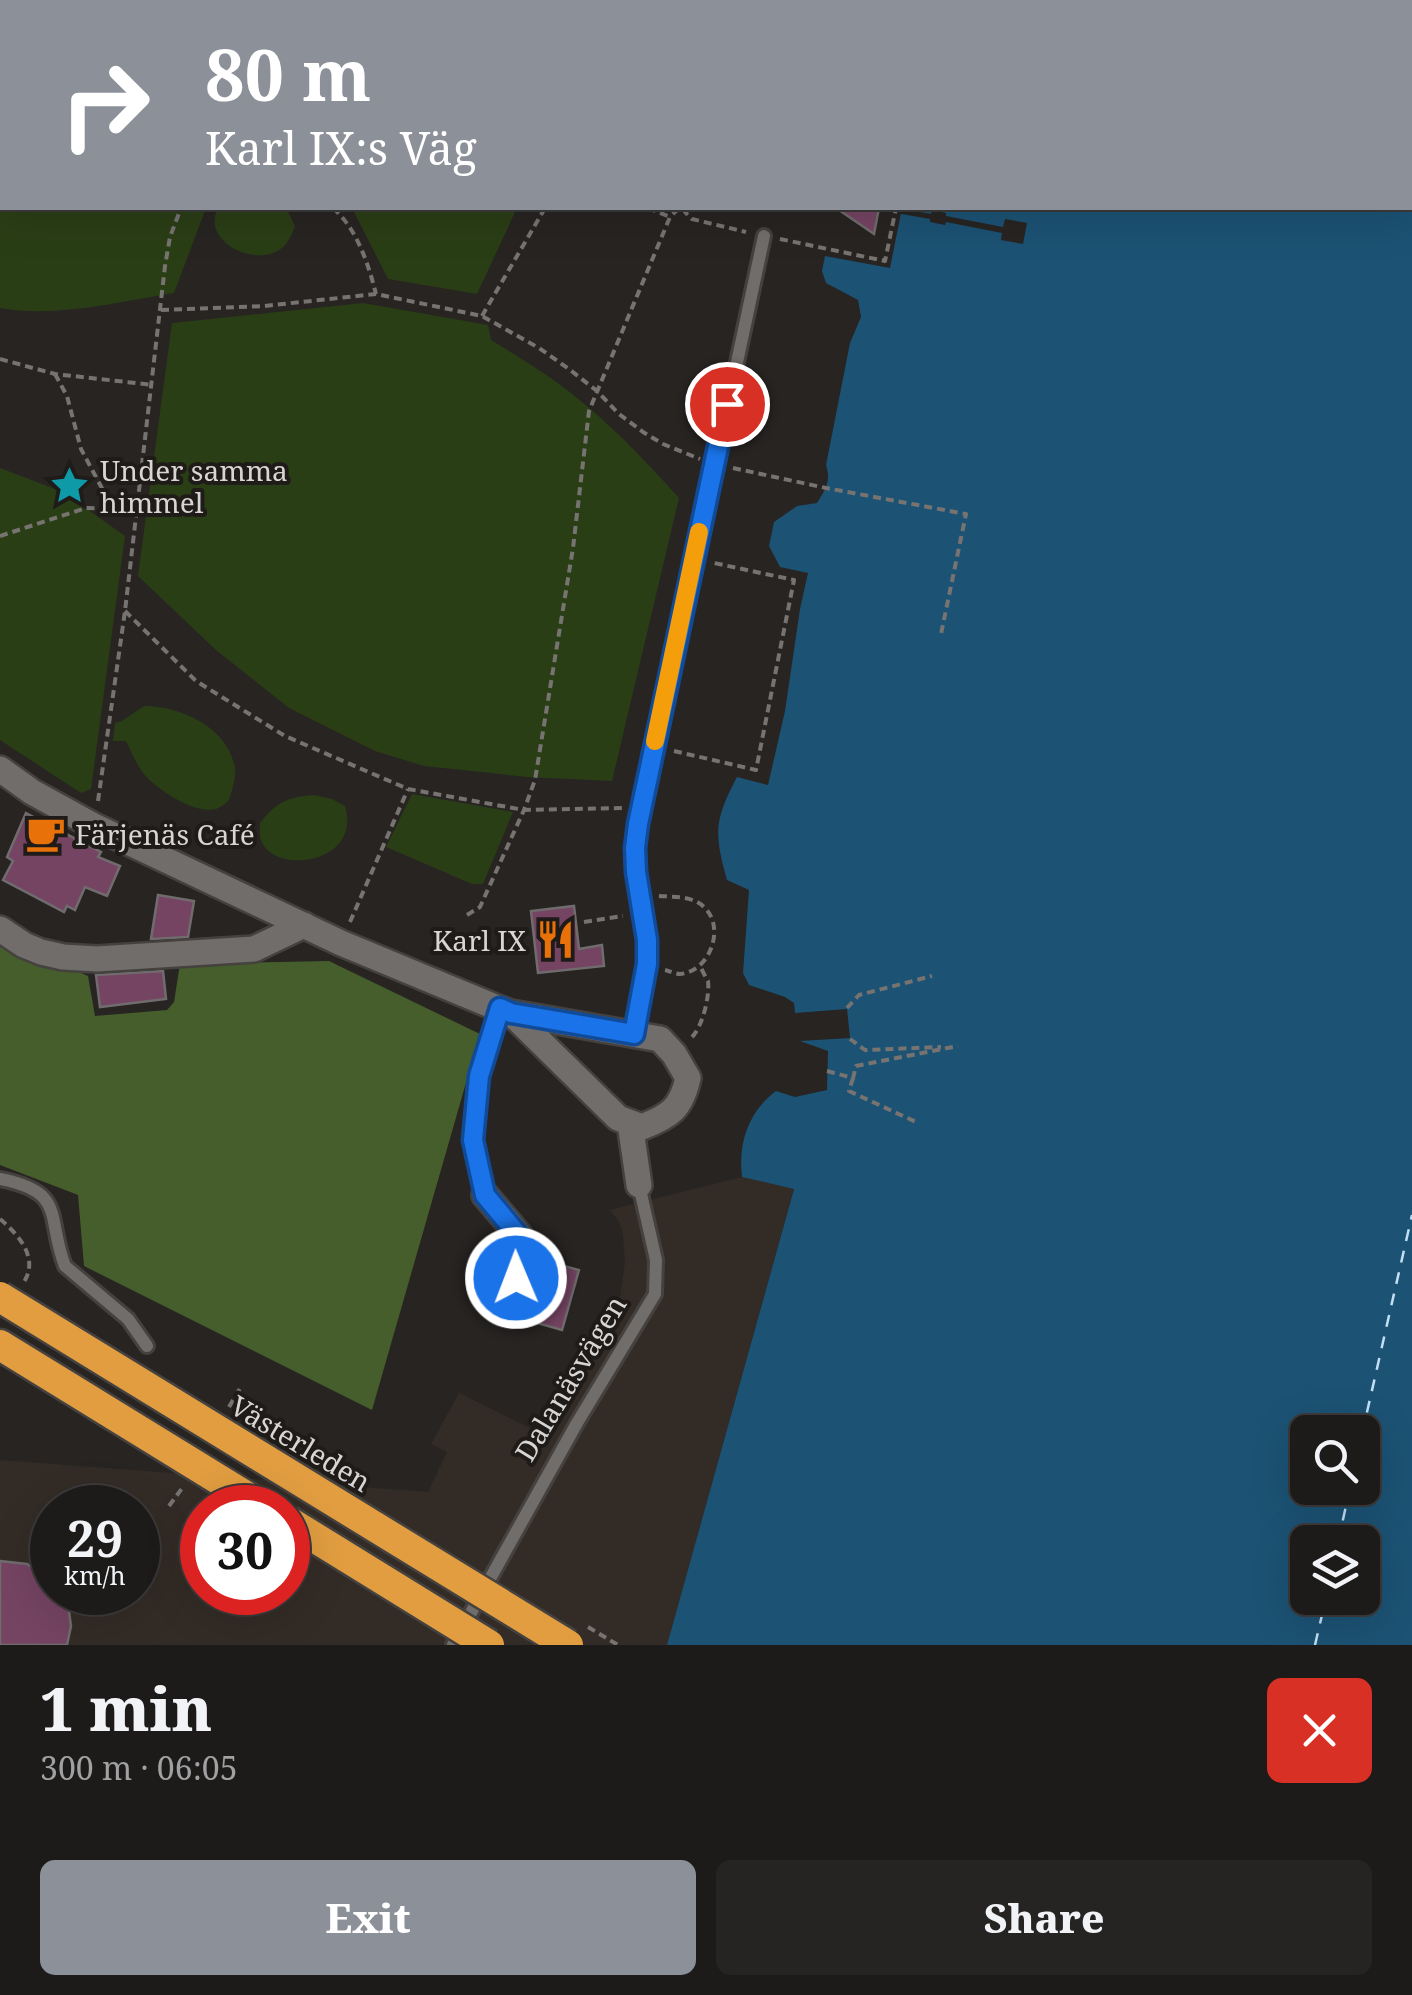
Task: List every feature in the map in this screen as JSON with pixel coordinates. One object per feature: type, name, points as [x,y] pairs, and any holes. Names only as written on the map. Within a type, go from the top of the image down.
[{"type":"highway","name":"Västerleden","points":[[10,1294],[568,1645]]},
{"type":"highway","points":[[0,1345],[228,1485]]},
{"type":"highway","points":[[310,1535],[489,1645]]},
{"type":"street","points":[[0,769],[32,792],[92,825],[341,942],[505,1011],[660,1039],[688,1078],[683,1101],[664,1118],[642,1128],[618,1118],[505,1011]]},
{"type":"street","points":[[0,929],[41,952],[97,959],[254,949],[304,925]]},
{"type":"street","name":"Dalanäsvägen","points":[[630,1123],[639,1185]]},
{"type":"street","points":[[485,1195],[519,1236],[516,1278],[502,1312]]},
{"type":"lane","points":[[634,1034],[647,964],[635,848],[764,236]]},
{"type":"lane","points":[[485,1195],[473,1140],[473,1120],[479,1076],[505,1011]]},
{"type":"lane","points":[[0,1178],[20,1182],[42,1195],[54,1214],[65,1266],[128,1319],[147,1346]]},
{"type":"lane","name":"Dalanäsvägen","points":[[453,1645],[576,1423],[655,1294],[656,1260],[639,1185]]},
{"type":"path","points":[[92,825],[101,788],[125,612],[170,237],[180,210]]},
{"type":"path","points":[[335,210],[346,220],[369,268],[376,294]]},
{"type":"path","points":[[482,316],[544,210]]},
{"type":"path","points":[[653,210],[670,217]]},
{"type":"path","points":[[468,915],[480,907],[534,780],[573,548],[590,410],[670,217],[679,210]]},
{"type":"path","points":[[683,210],[692,219],[885,261],[896,210]]},
{"type":"path","points":[[161,310],[264,306],[376,294],[482,316],[539,348],[597,391],[619,414],[663,444],[714,464],[966,514],[941,634]]},
{"type":"path","points":[[0,359],[55,374],[152,385]]},
{"type":"path","points":[[55,374],[67,396],[81,450],[113,509]]},
{"type":"path","points":[[0,536],[86,508],[113,509],[137,516]]},
{"type":"path","points":[[654,747],[756,770],[794,580],[694,559]]},
{"type":"path","points":[[125,612],[196,681],[284,736],[408,788],[524,810],[642,807]]},
{"type":"path","points":[[341,942],[408,788]]},
{"type":"path","points":[[370,874],[380,878]]},
{"type":"path","points":[[640,900],[660,896],[688,898],[706,908],[715,927],[711,952],[700,966],[680,974],[647,964]]},
{"type":"path","points":[[584,922],[619,917]]},
{"type":"path","points":[[674,1054],[701,1028],[708,980],[700,966]]},
{"type":"path","points":[[848,1008],[860,995],[932,976]]},
{"type":"path","points":[[850,1039],[864,1050],[958,1046],[856,1066],[848,1091],[916,1122]]},
{"type":"path","points":[[828,1072],[853,1078]]},
{"type":"path","points":[[0,1219],[20,1238],[31,1264],[28,1275],[10,1294]]},
{"type":"path","points":[[229,1408],[242,1386]]},
{"type":"path","points":[[169,1506],[180,1491]]},
{"type":"shaded area","points":[[742,1177],[794,1188],[667,1645],[0,1645],[0,1460],[428,1492],[447,1452],[431,1444],[459,1393],[540,1433],[617,1319],[625,1262],[619,1222],[610,1210]]},
{"type":"green space","points":[[0,210],[205,210],[174,293],[87,308],[0,308]]},
{"type":"green space","points":[[218,210],[287,210],[295,226],[282,248],[259,255],[234,249],[217,232]]},
{"type":"green space","points":[[353,210],[516,210],[477,294],[388,279]]},
{"type":"green space","points":[[363,303],[488,325],[491,340],[545,374],[599,416],[679,498],[612,781],[424,766],[375,751],[289,708],[216,650],[138,576],[172,323]]},
{"type":"green space","points":[[0,468],[63,492],[125,536],[91,789],[81,793],[0,740]]},
{"type":"green space","points":[[144,706],[187,715],[223,741],[235,769],[226,803],[207,810],[174,798],[146,777],[126,741],[113,741],[115,723]]},
{"type":"green space","points":[[412,794],[513,812],[483,884],[472,884],[386,847]]},
{"type":"green space","points":[[314,795],[345,806],[347,826],[341,841],[314,858],[282,858],[269,851],[261,840],[260,823],[283,802]]},
{"type":"green space","points":[[0,937],[88,976],[95,1016],[167,1010],[174,1002],[180,964],[329,961],[480,1034],[372,1410],[84,1266],[78,1195],[0,1165]]},
{"type":"water","points":[[902,210],[1412,210],[1412,1645],[667,1645],[794,1189],[742,1177],[747,1129],[758,1109],[776,1091],[795,1097],[827,1090],[828,1051],[800,1041],[850,1038],[847,1009],[795,1013],[794,1003],[785,997],[749,985],[743,973],[749,890],[727,880],[718,838],[720,817],[737,777],[768,785],[808,573],[780,567],[769,546],[774,522],[797,506],[817,503],[825,489],[826,465],[850,343],[861,317],[858,300],[826,283],[822,271],[825,256],[890,268]]},
{"type":"pier","points":[[908,210],[931,214],[932,210],[1003,227],[1005,219],[1027,223],[1023,244],[1001,240],[1002,233],[896,213]]},
{"type":"building","points":[[839,210],[879,210],[874,234]]},
{"type":"building","points":[[26,813],[120,866],[107,896],[85,887],[75,910],[67,906],[64,912],[3,880],[13,861],[7,857]]},
{"type":"building","points":[[158,895],[194,901],[188,937],[151,939]]},
{"type":"building","name":"Karl IX","points":[[574,906],[579,949],[602,945],[604,966],[538,973],[531,911]]},
{"type":"building","points":[[163,971],[166,999],[100,1007],[96,975]]},
{"type":"building","points":[[535,1258],[579,1270],[562,1330],[519,1318]]},
{"type":"building","points":[[0,1561],[27,1564],[30,1615],[70,1615],[67,1645],[0,1645]]},
{"type":"ferry route","points":[[1366,1415],[1412,1215]]},
{"type":"ferry route","points":[[1342,1525],[1346,1505]]},
{"type":"ferry route","points":[[1315,1645],[1322,1615]]},
{"type":"slow traffic","points":[[655,741],[699,532]]},
{"type":"place","name":"Under samma himmel","points":[[70,486]]},
{"type":"place","name":"Färjenäs Café","points":[[45,834]]},
{"type":"place","name":"Karl IX","points":[[556,940]]},
{"type":"route","points":[[516,1278],[519,1236],[485,1195],[473,1140],[479,1076],[500,1008],[634,1034],[647,964],[636,872],[638,824],[727,404]]}]
